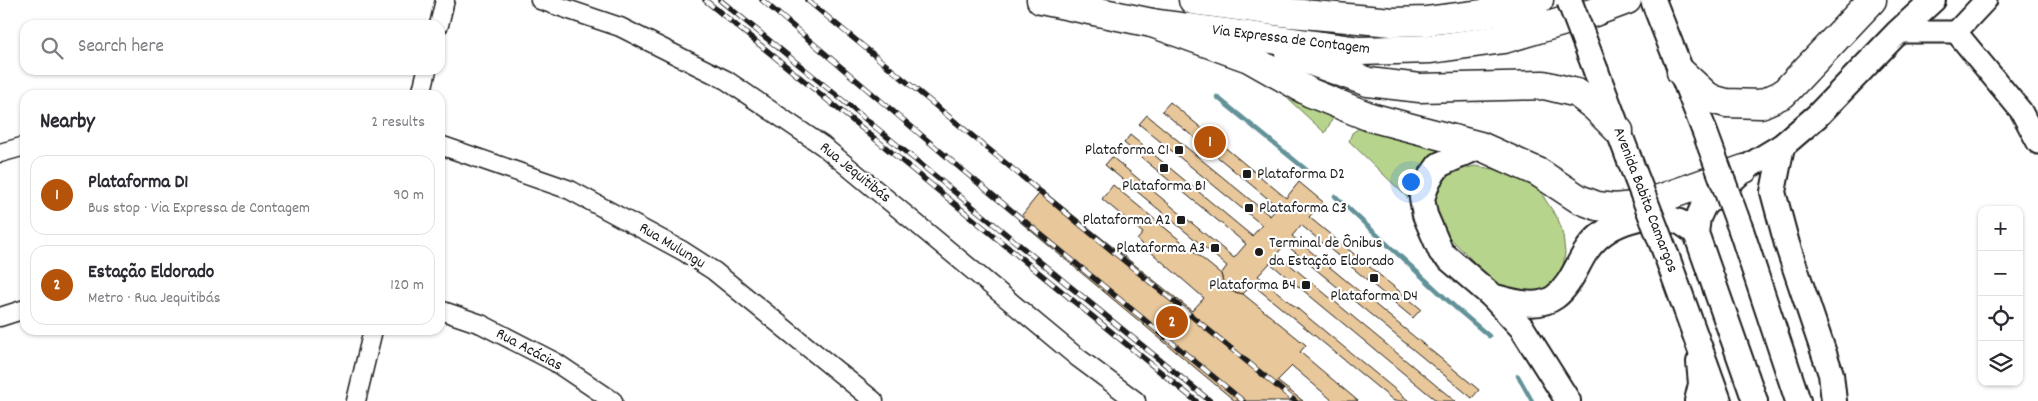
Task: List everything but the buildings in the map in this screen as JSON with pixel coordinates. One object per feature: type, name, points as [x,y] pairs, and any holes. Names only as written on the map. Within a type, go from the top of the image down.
[{"type":"highway","name":"Via Expressa de Contagem","points":[[1041,0],[1152,23],[1360,51],[1431,49],[1504,39],[1592,13],[1627,0]]},
{"type":"highway","name":"Via Expressa de Contagem","points":[[1193,0],[1290,13],[1392,22],[1427,21],[1499,12],[1539,0]]},
{"type":"highway","points":[[1332,0],[1392,22]]},
{"type":"highway","points":[[1681,72],[1707,96],[1715,100],[1726,103],[1761,104],[1783,94],[1872,0]]},
{"type":"highway","points":[[1152,23],[1249,58],[1311,93],[1370,117],[1480,146],[1538,172],[1579,199],[1597,206],[1615,208],[1642,205],[1744,169]]},
{"type":"highway","points":[[1240,34],[1368,82],[1420,88],[1544,85],[1577,93],[1595,107],[1619,131]]},
{"type":"main road","name":"Avenida Babita Camargos","points":[[1569,0],[1667,257],[1719,401]]},
{"type":"main road","points":[[1653,0],[1741,230],[1798,401]]},
{"type":"main road","points":[[1755,401],[1696,234],[1698,218],[1704,205],[1744,169],[1782,146],[1817,116],[1898,32],[1933,0]]},
{"type":"main road","points":[[1480,146],[1439,165],[1430,179],[1422,198],[1425,214],[1441,252],[1492,296],[1522,328],[1569,401]]},
{"type":"main road","points":[[1782,146],[1773,192],[1787,244],[1831,374],[1834,401]]},
{"type":"main road","points":[[1492,296],[1535,304],[1555,297],[1574,276],[1586,252],[1614,226],[1635,218],[1658,217],[1678,222],[1696,234]]},
{"type":"main road","points":[[1697,401],[1701,384],[1698,345]]},
{"type":"street","points":[[440,20],[445,0]]},
{"type":"street","name":"Rua Jequitibás","points":[[540,0],[620,28],[726,80],[823,146],[1070,351],[1136,401]]},
{"type":"street","points":[[1898,32],[1956,32],[1986,0]]},
{"type":"street","points":[[1956,32],[2021,111],[2038,143]]},
{"type":"street","points":[[422,90],[427,75]]},
{"type":"street","points":[[0,153],[20,147]]},
{"type":"street","name":"Rua Mulungu","points":[[445,147],[570,190],[682,251],[714,271],[874,401]]},
{"type":"street","points":[[0,317],[20,311]]},
{"type":"street","name":"Rua Acácias","points":[[445,312],[481,324],[555,362],[613,401]]},
{"type":"street","points":[[356,401],[372,335]]},
{"type":"green space","points":[[1288,99],[1333,118],[1325,133]]},
{"type":"green space","points":[[1362,126],[1452,147],[1412,202],[1349,141],[1352,133]]},
{"type":"green space","points":[[1475,166],[1512,172],[1533,181],[1558,219],[1563,235],[1565,253],[1562,275],[1550,290],[1533,296],[1500,288],[1446,234],[1430,201],[1434,186],[1452,172]]},
{"type":"waterway","points":[[1217,97],[1309,172]]},
{"type":"waterway","points":[[1335,196],[1489,336]]},
{"type":"waterway","points":[[1518,376],[1532,401]]},
{"type":"railway","points":[[705,0],[1196,401]]},
{"type":"railway","points":[[720,0],[1210,401]]},
{"type":"railway","points":[[762,0],[960,168],[1243,401]]},
{"type":"railway","points":[[807,0],[1295,401]]},
{"type":"place","name":"Plataforma D1","points":[[1210,142]]},
{"type":"place","name":"Plataforma C1","points":[[1179,150]]},
{"type":"place","name":"Plataforma B1","points":[[1164,168]]},
{"type":"place","name":"Plataforma D2","points":[[1247,174]]},
{"type":"place","name":"Plataforma C3","points":[[1249,208]]},
{"type":"place","name":"Plataforma A2","points":[[1181,220]]},
{"type":"place","name":"Plataforma A3","points":[[1215,248]]},
{"type":"place","name":"Terminal de Ônibus da Estação Eldorado","points":[[1259,252]]},
{"type":"place","name":"Plataforma D4","points":[[1374,278]]},
{"type":"place","name":"Plataforma B4","points":[[1306,285]]},
{"type":"place","name":"Estação Eldorado","points":[[1172,322]]}]
